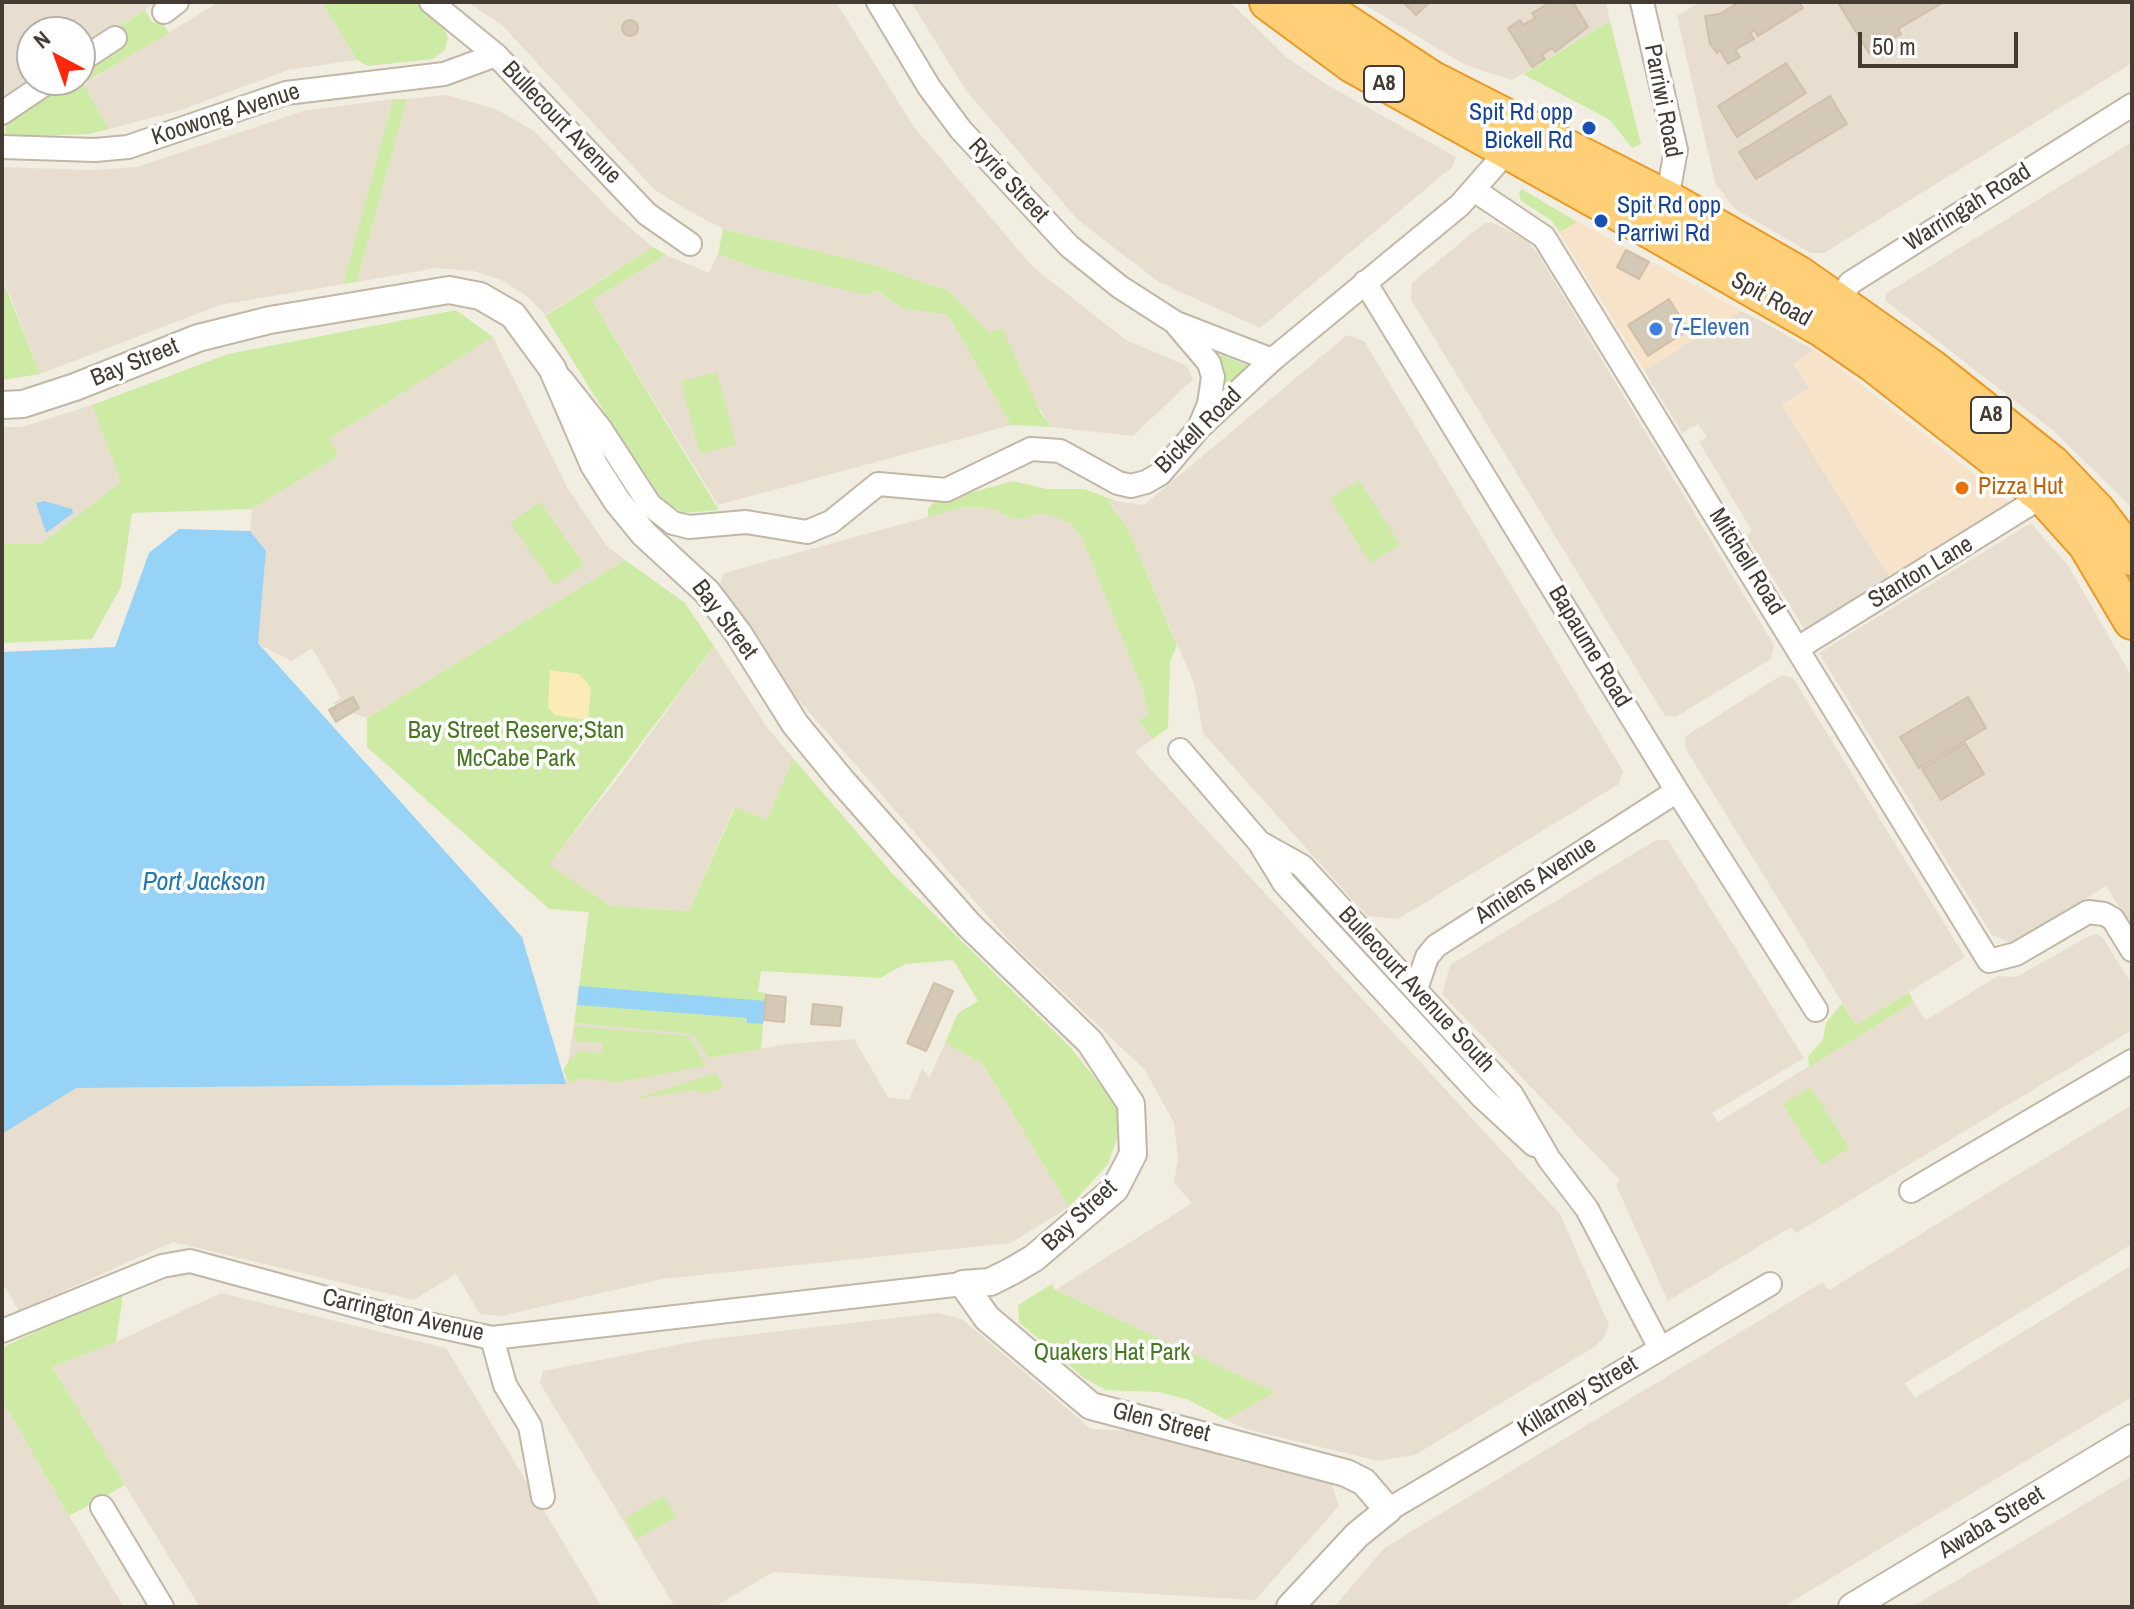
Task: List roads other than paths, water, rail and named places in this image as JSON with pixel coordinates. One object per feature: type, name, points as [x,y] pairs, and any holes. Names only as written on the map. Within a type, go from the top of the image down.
[{"type":"highway","name":"Spit Road","points":[[1268,2],[1352,64],[1517,139],[1667,199],[1798,274],[1830,315],[1932,406],[2043,496],[2076,531],[2124,567]]},
{"type":"highway","name":"Spit Road","points":[[1314,2],[1517,139],[1830,315],[1930,367],[2052,464],[2096,510],[2124,567],[2132,621]]},
{"type":"street","name":"Bullecourt Avenue","points":[[431,2],[496,55],[647,214],[690,244]]},
{"type":"street","name":"Ryrie Street","points":[[878,2],[929,87],[961,130],[1069,246],[1120,287],[1176,323],[1272,360]]},
{"type":"street","points":[[1643,8],[1665,2]]},
{"type":"street","name":"Parriwi Road","points":[[1643,8],[1676,150],[1667,199]]},
{"type":"street","points":[[96,50],[115,38]]},
{"type":"street","name":"Koowong Avenue","points":[[2,147],[95,150],[128,147],[286,93],[352,82],[444,74],[496,55]]},
{"type":"street","points":[[2,113],[27,96]]},
{"type":"street","name":"Warringah Road","points":[[1830,315],[1850,283],[2132,105]]},
{"type":"street","name":"Bickell Road","points":[[552,368],[600,428],[650,505],[673,523],[689,527],[746,522],[807,532],[831,522],[878,484],[946,490],[1031,449],[1060,451],[1102,476],[1131,486],[1160,474],[1199,428],[1272,360],[1474,190],[1517,139]]},
{"type":"street","name":"Mitchell Road","points":[[1474,190],[1544,237],[1989,961],[2016,954],[2088,912],[2113,919],[2132,950]]},
{"type":"street","name":"Bapaume Road","points":[[1365,282],[1677,791],[1816,1010]]},
{"type":"street","name":"Bay Street","points":[[2,405],[23,404],[75,387],[198,338],[270,320],[449,290],[480,296],[513,315],[552,368],[594,465],[617,501],[644,534],[707,592],[738,633],[795,724],[841,780],[969,925],[1090,1042],[1131,1104],[1133,1154],[1115,1189],[1023,1265],[990,1282],[963,1284]]},
{"type":"street","name":"Ryrie Street","points":[[1176,323],[1209,363],[1213,377],[1209,404],[1199,428]]},
{"type":"street","name":"Stanton Lane","points":[[1798,648],[2043,496]]},
{"type":"street","name":"Bullecourt Avenue South","points":[[1180,750],[1259,842],[1284,883],[1482,1097],[1549,1159]]},
{"type":"street","name":"Amiens Avenue","points":[[1416,989],[1427,957],[1436,946],[1677,791]]},
{"type":"street","name":"Bullecourt Avenue South","points":[[1259,842],[1302,866],[1512,1095],[1549,1159],[1587,1209],[1660,1348]]},
{"type":"street","points":[[1911,1191],[2132,1061]]},
{"type":"street","name":"Carrington Avenue","points":[[2,1331],[162,1266],[190,1261],[396,1317],[492,1338],[963,1284]]},
{"type":"street","name":"Glen Street","points":[[963,1284],[987,1318],[1091,1406],[1346,1473],[1364,1482],[1388,1510]]},
{"type":"street","name":"Killarney Street","points":[[1388,1510],[1770,1284]]},
{"type":"street","points":[[492,1338],[505,1385],[530,1426],[543,1497]]},
{"type":"street","name":"Awaba Street","points":[[1852,1607],[2132,1438]]},
{"type":"street","points":[[102,1507],[162,1607]]},
{"type":"street","points":[[1290,1607],[1357,1535],[1388,1510]]},
{"type":"water","points":[[44,501],[72,509],[73,513],[46,533],[36,503]]},
{"type":"water","name":"Port Jackson","points":[[179,529],[250,531],[266,551],[258,643],[522,937],[566,1084],[76,1088],[2,1134],[2,652],[115,647],[149,553]]},
{"type":"water","points":[[579,986],[766,1001],[763,1024],[747,1023],[747,1018],[577,1005]]},
{"type":"place","name":"Spit Rd opp Bickell Rd","points":[[1589,128]]},
{"type":"place","name":"Spit Rd opp Parriwi Rd","points":[[1601,221]]},
{"type":"place","name":"7-Eleven","points":[[1656,329]]},
{"type":"place","name":"Pizza Hut","points":[[1962,488]]},
{"type":"park label","name":"Bay Street Reserve;Stan McCabe Park","points":[[516,746]]},
{"type":"park label","name":"Quakers Hat Park","points":[[1112,1354]]}]
